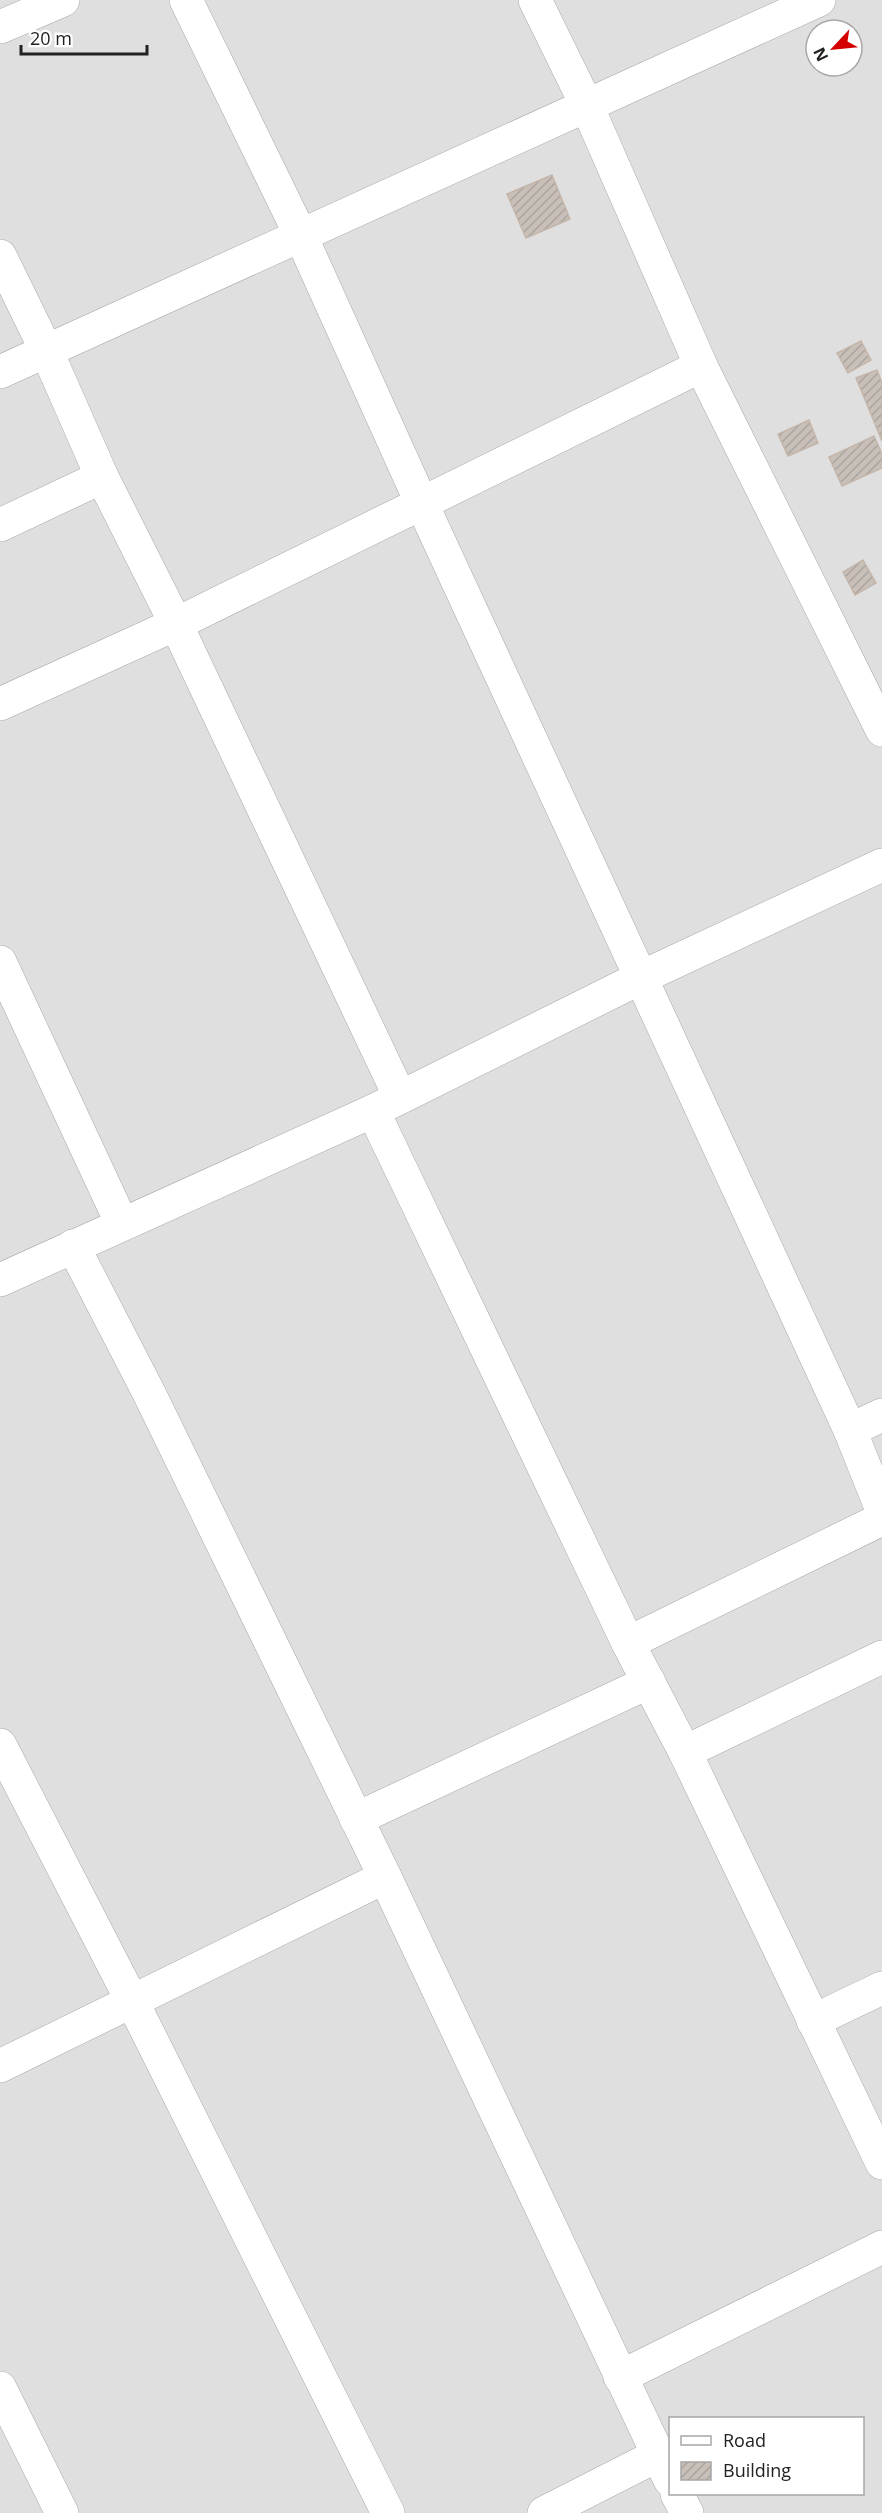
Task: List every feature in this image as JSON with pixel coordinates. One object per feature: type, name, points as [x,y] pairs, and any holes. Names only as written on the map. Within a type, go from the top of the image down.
[{"type":"street","points":[[0,27],[63,0]]},
{"type":"street","points":[[186,0],[300,234],[421,502],[850,1430],[882,1510]]},
{"type":"street","points":[[535,0],[587,106],[701,366],[882,730]]},
{"type":"street","points":[[0,372],[819,0]]},
{"type":"street","points":[[0,256],[47,352],[102,477],[176,624],[386,1104],[628,1643],[685,1752],[882,2163]]},
{"type":"street","points":[[0,704],[176,624],[701,366]]},
{"type":"street","points":[[0,525],[102,477]]},
{"type":"street","points":[[0,1280],[386,1104],[642,977],[882,865]]},
{"type":"street","points":[[0,962],[122,1224]]},
{"type":"street","points":[[73,1246],[149,1393],[385,1877],[664,2468],[544,2513]]},
{"type":"street","points":[[850,1430],[882,1415]]},
{"type":"street","points":[[628,1643],[882,1519]]},
{"type":"street","points":[[685,1752],[882,1657]]},
{"type":"street","points":[[356,1819],[649,1682]]},
{"type":"street","points":[[0,1745],[132,2001],[388,2513]]},
{"type":"street","points":[[0,2066],[385,1877]]},
{"type":"street","points":[[813,2021],[882,1988]]},
{"type":"street","points":[[620,2377],[882,2247]]},
{"type":"street","points":[[0,2388],[11,2439],[62,2513]]},
{"type":"street","points":[[678,2495],[687,2513]]},
{"type":"shaded area","points":[[0,0],[882,0],[882,2513],[0,2513]]},
{"type":"building","points":[[552,175],[570,219],[526,238],[507,194]]},
{"type":"building","points":[[861,341],[871,360],[848,373],[837,353]]},
{"type":"building","points":[[877,370],[882,383],[882,441],[856,378]]},
{"type":"building","points":[[809,420],[818,443],[788,456],[778,434]]},
{"type":"building","points":[[874,436],[882,454],[882,468],[842,486],[829,457]]},
{"type":"building","points":[[863,560],[876,583],[855,595],[843,572]]}]
